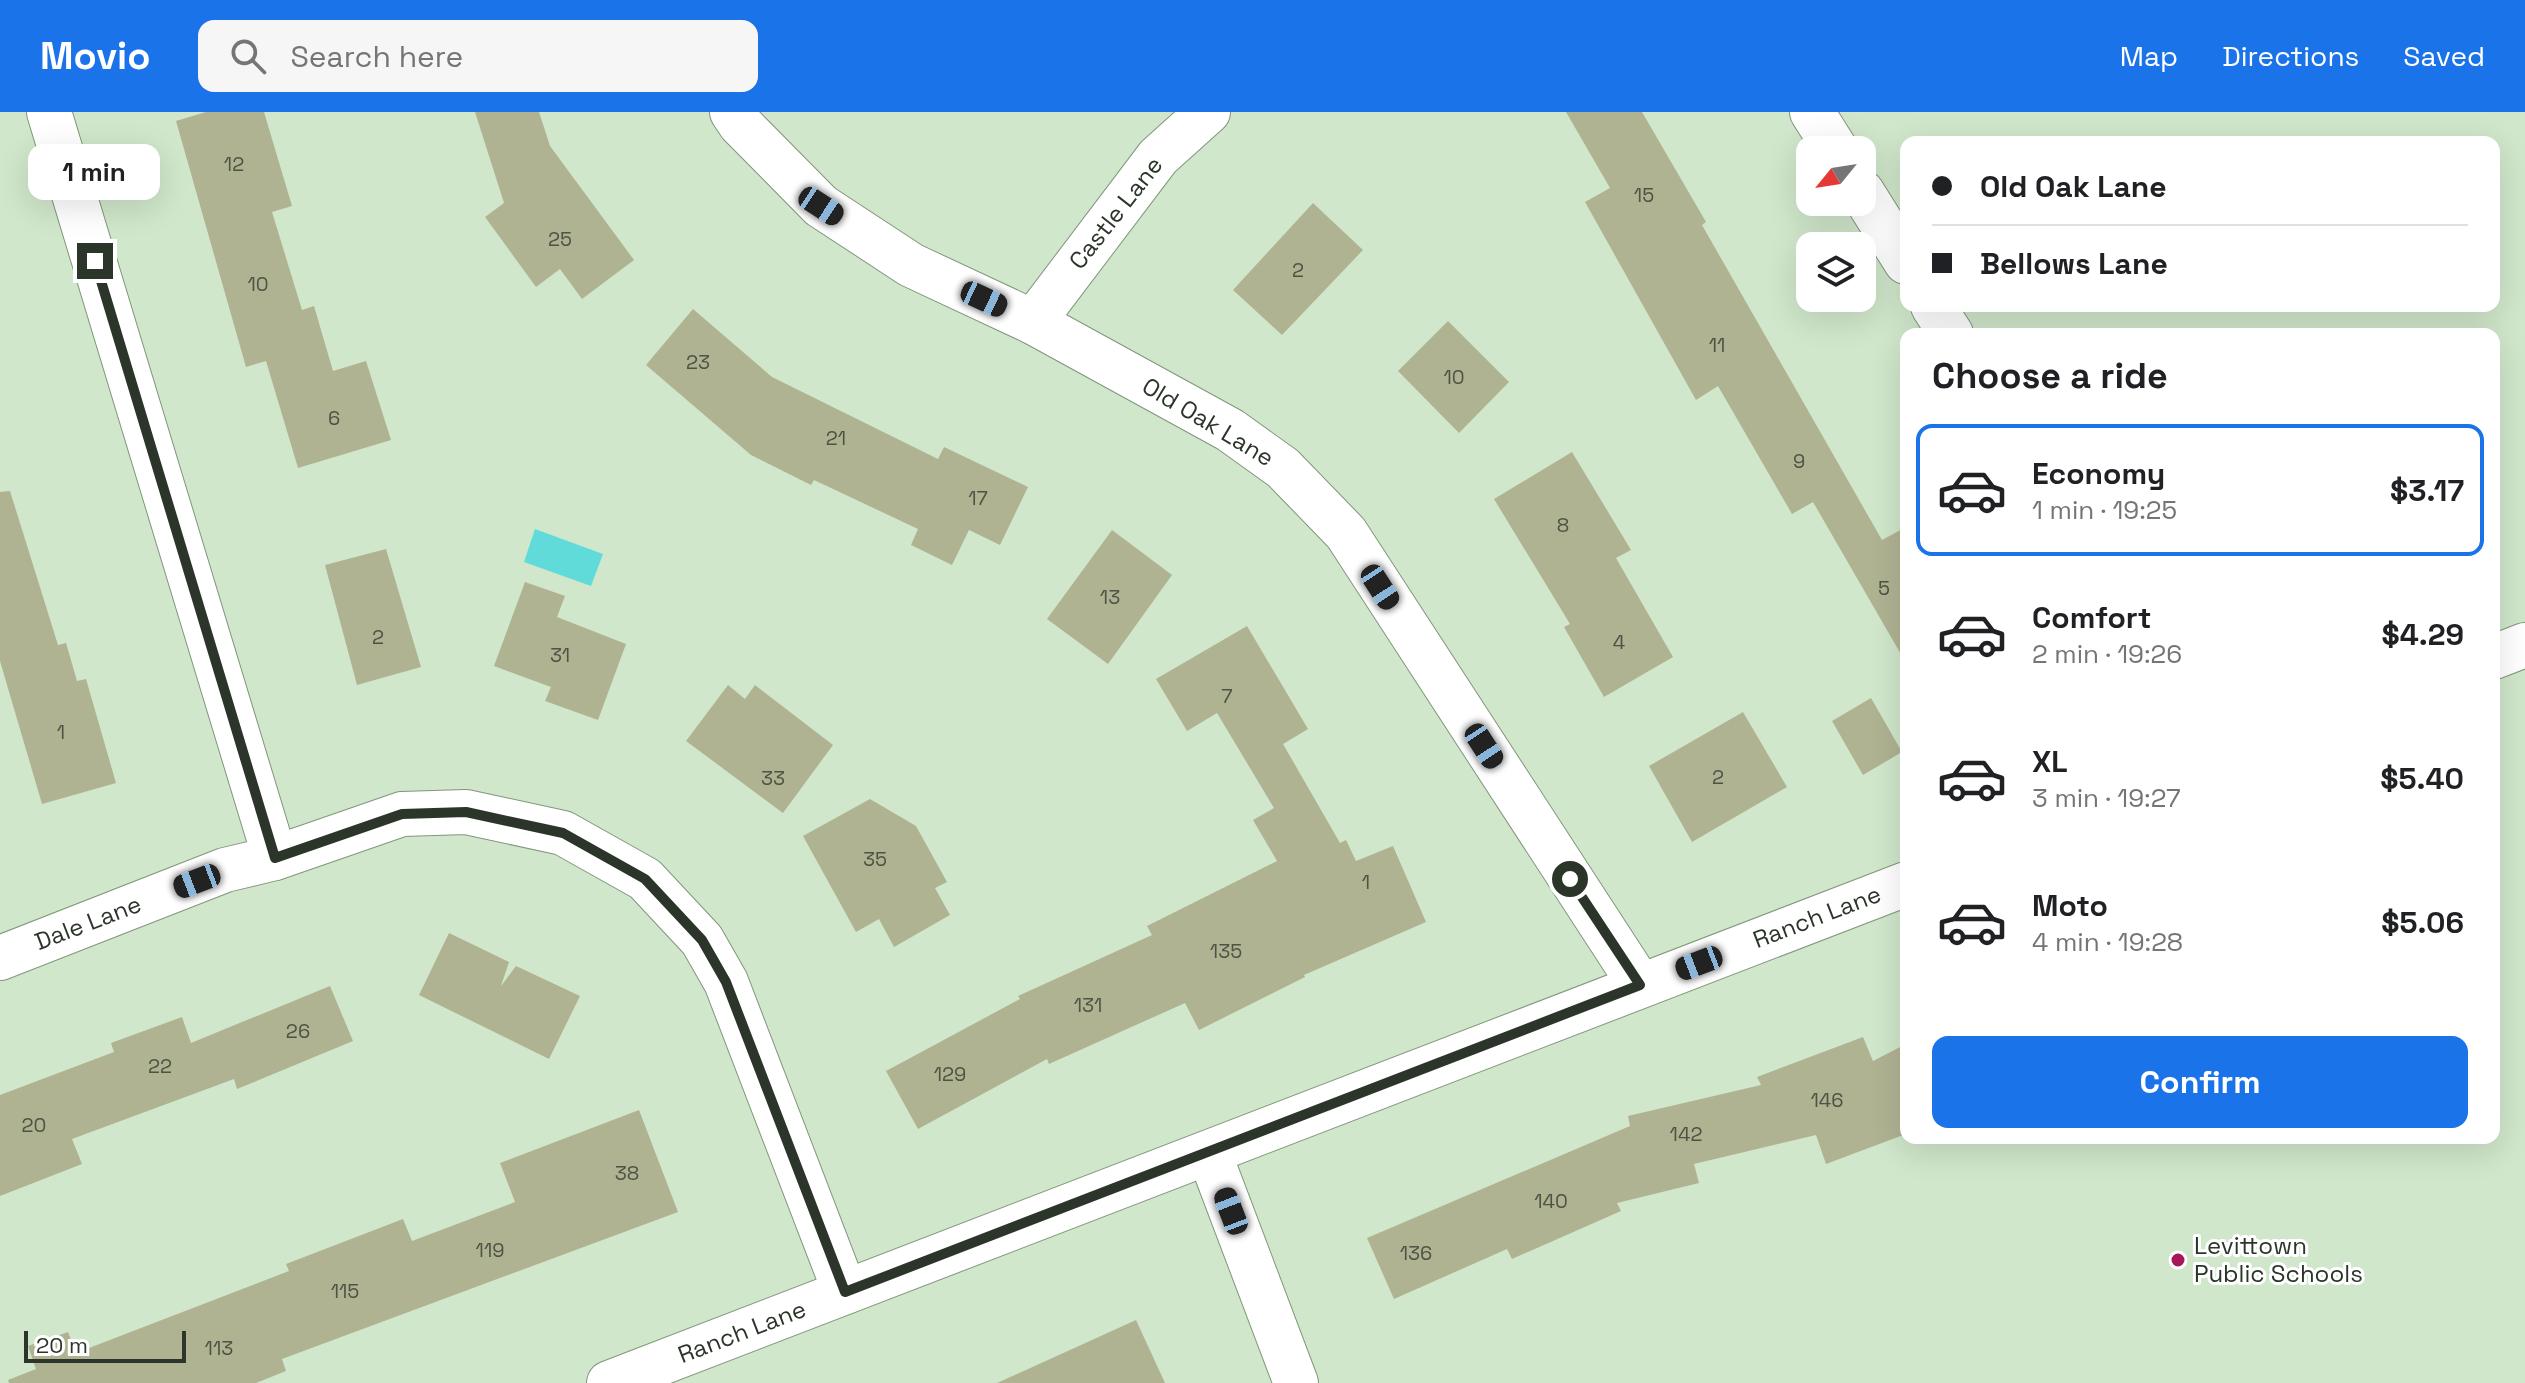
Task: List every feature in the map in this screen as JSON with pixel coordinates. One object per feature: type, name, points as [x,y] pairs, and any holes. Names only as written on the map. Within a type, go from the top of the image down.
[{"type":"street","points":[[49,112],[275,858]]},
{"type":"street","name":"Old Oak Lane","points":[[732,112],[740,124],[821,206],[911,265],[1033,322],[1230,430],[1283,468],[1346,533],[1640,985]]},
{"type":"street","name":"Castle Lane","points":[[1033,322],[1158,157],[1208,112]]},
{"type":"street","points":[[1812,112],[1827,136]]},
{"type":"street","points":[[1876,214],[1900,252]]},
{"type":"street","points":[[2500,655],[2525,645]]},
{"type":"street","name":"Dale Lane","points":[[0,958],[225,870],[275,858],[402,814],[466,812],[563,833],[645,879],[702,940],[726,982],[845,1292]]},
{"type":"street","name":"Ranch Lane","points":[[609,1383],[1900,886]]},
{"type":"street","points":[[1209,1153],[1296,1383]]},
{"type":"water","points":[[535,529],[603,554],[591,586],[524,562]]},
{"type":"building","points":[[206,112],[264,112],[292,206],[272,212],[302,310],[314,306],[333,371],[366,361],[391,440],[298,468],[266,361],[246,367],[176,121]]},
{"type":"building","points":[[475,112],[539,112],[550,146],[634,260],[582,299],[560,269],[536,287],[485,217],[504,203]]},
{"type":"building","points":[[1566,112],[1642,112],[1706,222],[1702,225],[1882,540],[1900,530],[1900,653],[1813,502],[1792,514],[1718,386],[1696,400],[1585,202],[1610,188]]},
{"type":"building","points":[[1313,203],[1363,250],[1282,335],[1233,290]]},
{"type":"building","points":[[693,309],[772,377],[938,459],[944,447],[1028,487],[1000,545],[969,530],[952,565],[911,545],[918,529],[814,480],[811,485],[751,455],[646,365]]},
{"type":"building","points":[[1448,321],[1509,382],[1459,433],[1398,371]]},
{"type":"building","points":[[1572,452],[1631,550],[1616,558],[1673,657],[1604,697],[1564,627],[1570,624],[1494,499]]},
{"type":"building","points":[[10,491],[58,645],[66,643],[77,681],[86,679],[116,783],[42,804],[0,661],[0,492]]},
{"type":"building","points":[[1112,530],[1172,575],[1108,664],[1047,619]]},
{"type":"building","points":[[386,549],[421,667],[357,685],[325,565]]},
{"type":"building","points":[[525,582],[565,596],[557,617],[626,644],[598,720],[545,701],[551,687],[494,666]]},
{"type":"building","points":[[1247,626],[1308,729],[1283,744],[1340,843],[1346,840],[1356,861],[1393,846],[1426,922],[1304,975],[1199,1030],[1185,1003],[1049,1064],[1047,1059],[918,1129],[886,1071],[1020,999],[1018,996],[1152,935],[1147,926],[1277,861],[1253,820],[1274,808],[1217,713],[1187,731],[1156,679]]},
{"type":"building","points":[[728,685],[745,699],[755,685],[833,745],[783,813],[686,741]]},
{"type":"building","points":[[1871,698],[1900,753],[1863,775],[1832,721]]},
{"type":"building","points":[[1743,712],[1787,787],[1692,842],[1649,766]]},
{"type":"building","points":[[870,799],[916,826],[947,882],[935,888],[950,915],[894,947],[879,919],[856,932],[803,836]]},
{"type":"building","points":[[449,933],[509,962],[501,986],[516,966],[580,996],[549,1059],[419,995]]},
{"type":"building","points":[[330,986],[353,1041],[237,1089],[234,1079],[72,1139],[82,1164],[0,1196],[0,1095],[114,1052],[111,1043],[182,1017],[191,1043]]},
{"type":"building","points":[[1863,1037],[1873,1061],[1900,1047],[1900,1136],[1826,1164],[1816,1135],[1694,1164],[1699,1183],[1617,1203],[1621,1211],[1512,1259],[1507,1249],[1394,1299],[1367,1238],[1630,1126],[1628,1116],[1761,1085],[1757,1077]]},
{"type":"building","points":[[639,1110],[678,1212],[282,1359],[286,1371],[256,1383],[9,1383],[8,1380],[36,1369],[28,1346],[68,1332],[76,1353],[289,1271],[286,1264],[403,1219],[412,1241],[515,1202],[500,1163]]},
{"type":"building","points":[[1136,1320],[1165,1383],[997,1383]]},
{"type":"place","name":"Levittown Public Schools","points":[[2178,1260]]},
{"type":"route","points":[[95,261],[275,858],[402,814],[466,812],[563,833],[645,879],[702,940],[726,982],[845,1292],[1640,985],[1570,879]]}]
